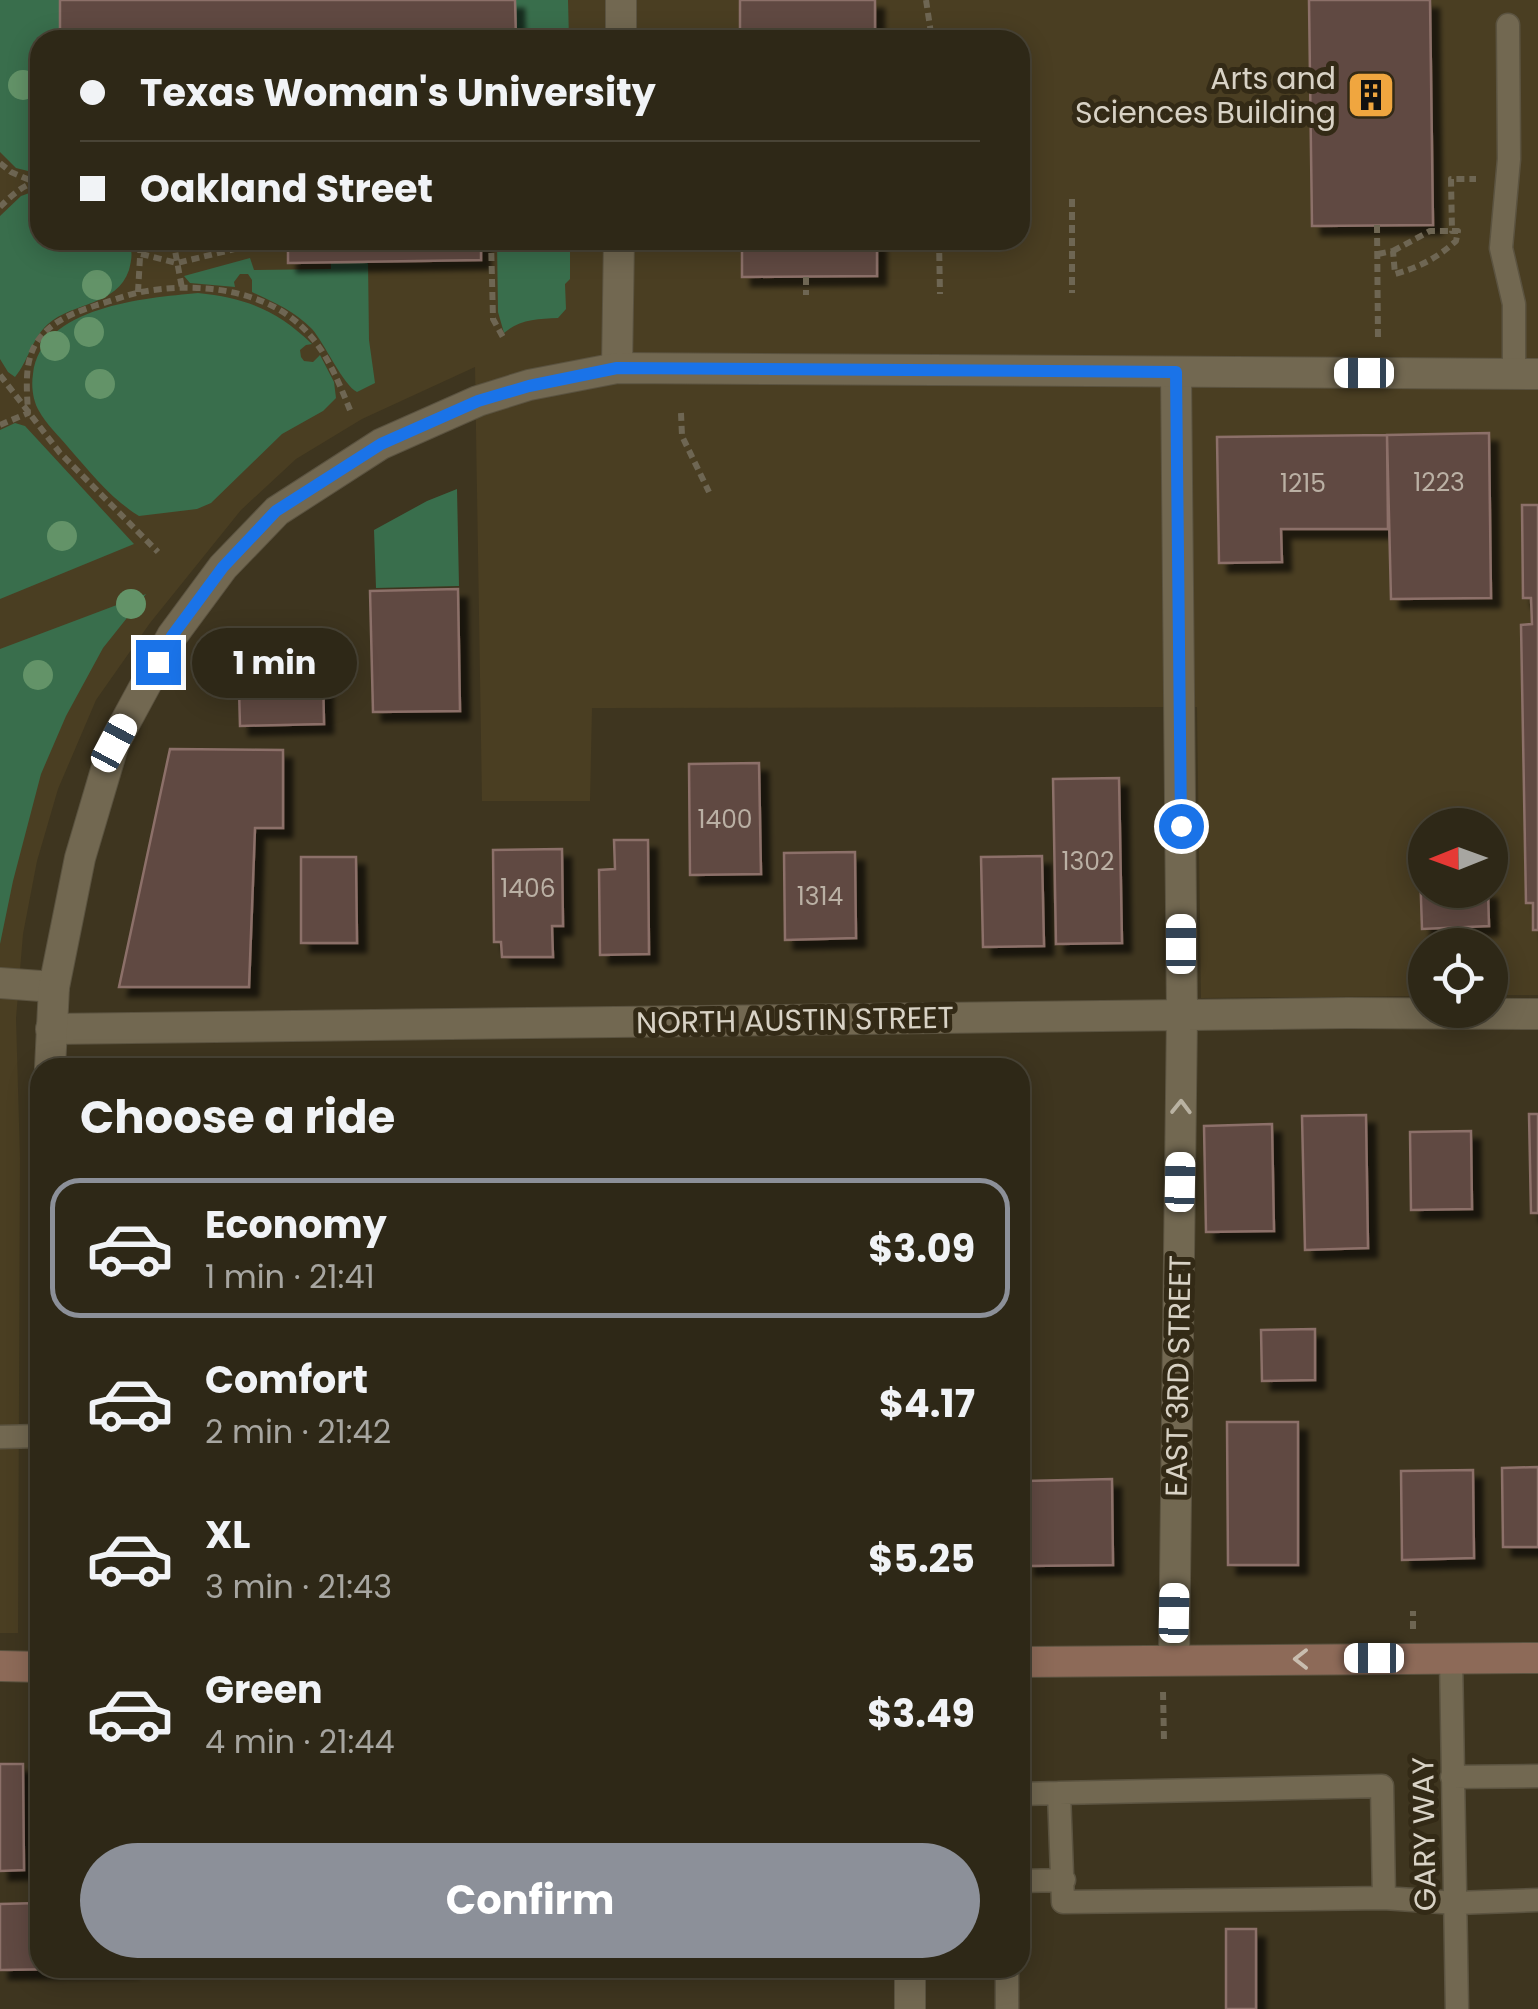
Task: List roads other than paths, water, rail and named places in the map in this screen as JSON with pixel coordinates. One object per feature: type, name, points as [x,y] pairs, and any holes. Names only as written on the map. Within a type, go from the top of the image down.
[{"type":"main road","points":[[1030,1663],[1169,1673],[1451,1658],[1538,1658]]},
{"type":"main road","points":[[0,1666],[30,1666]]},
{"type":"street","points":[[621,0],[621,30]]},
{"type":"street","points":[[617,368],[618,250]]},
{"type":"street","points":[[50,1058],[54,986],[80,858],[114,743],[172,636],[223,567],[276,511],[381,444],[478,401],[617,368],[1526,374]]},
{"type":"street","name":"EAST 3RD STREET","points":[[1169,1673],[1182,1015],[1176,372]]},
{"type":"street","points":[[0,983],[54,986]]},
{"type":"street","name":"NORTH AUSTIN STREET","points":[[51,1029],[1408,1012],[1538,1014]]},
{"type":"street","points":[[910,1978],[910,2009]]},
{"type":"lane","points":[[1508,25],[1509,160],[1501,248],[1526,374]]},
{"type":"lane","points":[[0,1437],[30,1436]]},
{"type":"lane","name":"GARY WAY","points":[[1451,1658],[1457,2009]]},
{"type":"lane","points":[[1452,1777],[1538,1776]]},
{"type":"lane","points":[[1030,1794],[1382,1786],[1384,1898]]},
{"type":"lane","points":[[1060,1793],[1063,1902],[1384,1898],[1456,1904],[1538,1900]]},
{"type":"lane","points":[[1030,1881],[1064,1880]]},
{"type":"lane","points":[[1006,1978],[1007,2009]]},
{"type":"place","name":"Arts and Sciences Building","points":[[1371,95]]}]
